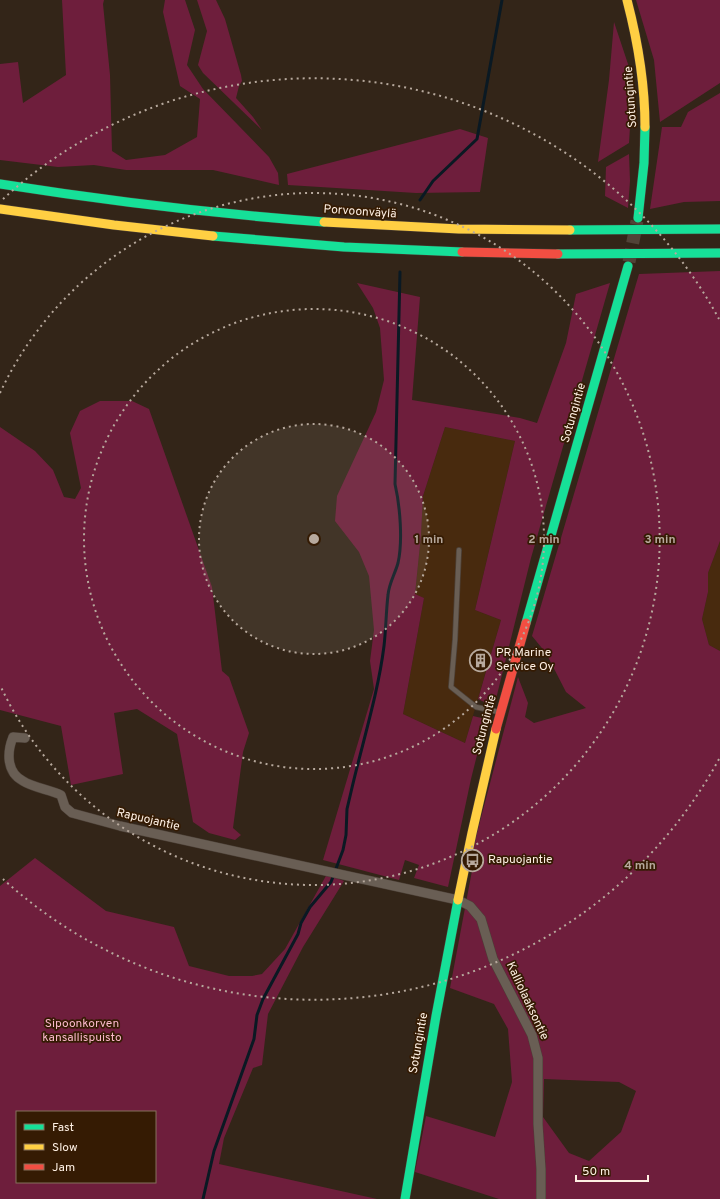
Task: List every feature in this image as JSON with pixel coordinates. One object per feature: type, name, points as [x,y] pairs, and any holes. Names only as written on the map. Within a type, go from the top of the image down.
[{"type":"main road","name":"Sotungintie","points":[[627,0],[638,39],[643,72],[645,103],[646,136],[638,218]]},
{"type":"main road","name":"Porvoonväylä","points":[[0,184],[80,197],[191,210],[371,225],[498,230],[617,231],[720,229]]},
{"type":"main road","points":[[0,209],[79,221],[194,234],[373,249],[475,253],[720,253]]},
{"type":"main road","name":"Sotungintie","points":[[405,1199],[424,1084],[472,828],[500,712],[628,266]]},
{"type":"street","name":"Rapuojantie","points":[[25,738],[13,737],[8,758],[12,770],[22,781],[61,795],[65,807],[72,813],[142,831],[458,900]]},
{"type":"street","name":"Kalliolaaksontie","points":[[458,900],[470,906],[481,919],[493,959],[532,1035],[536,1048],[538,1058],[538,1124],[541,1199]]},
{"type":"lane","points":[[459,550],[455,640],[451,687],[476,707],[500,712]]},
{"type":"shaded area","points":[[445,427],[515,441],[475,610],[501,620],[465,743],[403,714],[424,598],[415,595],[423,496]]},
{"type":"shaded area","points":[[720,541],[720,651],[709,645],[702,619],[708,592],[708,573]]},
{"type":"green space","points":[[62,0],[104,0],[103,4],[110,75],[112,151],[126,160],[165,155],[197,137],[200,99],[180,86],[163,12],[165,0],[185,0],[195,30],[187,65],[203,89],[269,157],[278,173],[279,185],[213,170],[126,170],[94,165],[58,167],[0,160],[0,64],[18,62],[23,103],[66,75]]},
{"type":"green space","points":[[197,0],[216,0],[225,19],[241,75],[242,81],[236,98],[253,117],[262,130],[203,73],[198,65],[207,31]]},
{"type":"green space","points":[[636,0],[720,0],[720,83],[660,122],[654,60]]},
{"type":"green space","points":[[614,22],[633,79],[629,143],[598,162],[609,80]]},
{"type":"green space","points":[[720,93],[720,201],[684,202],[650,209],[662,127],[681,127],[688,112]]},
{"type":"green space","points":[[460,129],[488,138],[480,192],[416,193],[288,185],[287,174]]},
{"type":"green space","points":[[629,154],[630,181],[628,208],[605,196],[606,167]]},
{"type":"green space","points":[[720,271],[720,541],[708,573],[708,592],[702,619],[709,645],[720,651],[720,1199],[499,1199],[415,1172],[426,1116],[495,1137],[512,1082],[508,1029],[494,1004],[450,988],[474,860],[473,848],[518,677],[528,703],[525,717],[534,723],[586,708],[566,692],[546,653],[532,636],[639,274]],"holes":[[[544,1079],[619,1082],[636,1091],[621,1132],[589,1161],[569,1153],[543,1117]]]},
{"type":"green space","points":[[357,283],[420,297],[412,400],[520,418],[537,423],[566,343],[576,294],[610,283],[531,558],[494,707],[478,699],[501,620],[475,610],[515,441],[445,427],[423,496],[415,594],[424,598],[403,714],[465,743],[473,716],[486,719],[471,779],[448,887],[414,878],[419,865],[405,860],[399,880],[323,860],[374,689],[370,661],[374,630],[369,576],[359,552],[335,521],[337,496],[376,412],[384,380],[380,328],[373,308]]},
{"type":"green space","points":[[100,401],[132,401],[149,409],[212,587],[222,671],[229,677],[249,733],[243,752],[233,828],[241,835],[235,840],[209,833],[193,822],[177,734],[137,709],[114,713],[123,774],[71,785],[61,726],[0,710],[0,427],[35,451],[53,470],[64,497],[75,499],[81,488],[70,433],[80,411]]},
{"type":"green space","name":"Sipoonkorven kansallispuisto","points":[[35,858],[106,911],[174,927],[189,966],[229,976],[252,976],[262,974],[285,949],[327,874],[344,881],[303,947],[268,1014],[262,1065],[253,1068],[224,1138],[219,1164],[377,1199],[0,1199],[0,886]]},
{"type":"waterway","points":[[420,200],[433,181],[477,139],[502,0]]},
{"type":"waterway","points":[[203,1199],[214,1151],[254,1039],[257,1015],[263,999],[298,934],[301,923],[310,907],[331,882],[343,850],[346,835],[347,809],[374,701],[385,640],[389,591],[400,554],[400,524],[395,484],[400,272]]},
{"type":"tunnel","points":[[629,262],[637,221]]},
{"type":"traffic: fast","points":[[638,218],[644,163],[645,127]]},
{"type":"traffic: fast","points":[[0,184],[162,206],[324,222]]},
{"type":"traffic: fast","points":[[570,230],[720,229]]},
{"type":"traffic: fast","points":[[213,236],[344,247],[462,252]]},
{"type":"traffic: fast","points":[[558,254],[720,253]]},
{"type":"traffic: fast","points":[[526,623],[628,266]]},
{"type":"traffic: fast","points":[[405,1199],[436,1016],[458,900]]},
{"type":"traffic: slow","points":[[627,0],[640,63],[644,94],[645,127]]},
{"type":"traffic: slow","points":[[0,209],[114,225],[213,236]]},
{"type":"traffic: slow","points":[[324,222],[459,229],[570,230]]},
{"type":"traffic: slow","points":[[458,900],[496,729]]},
{"type":"traffic: jam","points":[[462,252],[558,254]]},
{"type":"traffic: jam","points":[[496,729],[526,623]]},
{"type":"place","name":"PR Marine Service Oy","points":[[480,660]]},
{"type":"place","name":"Rapuojantie","points":[[473,860]]}]
